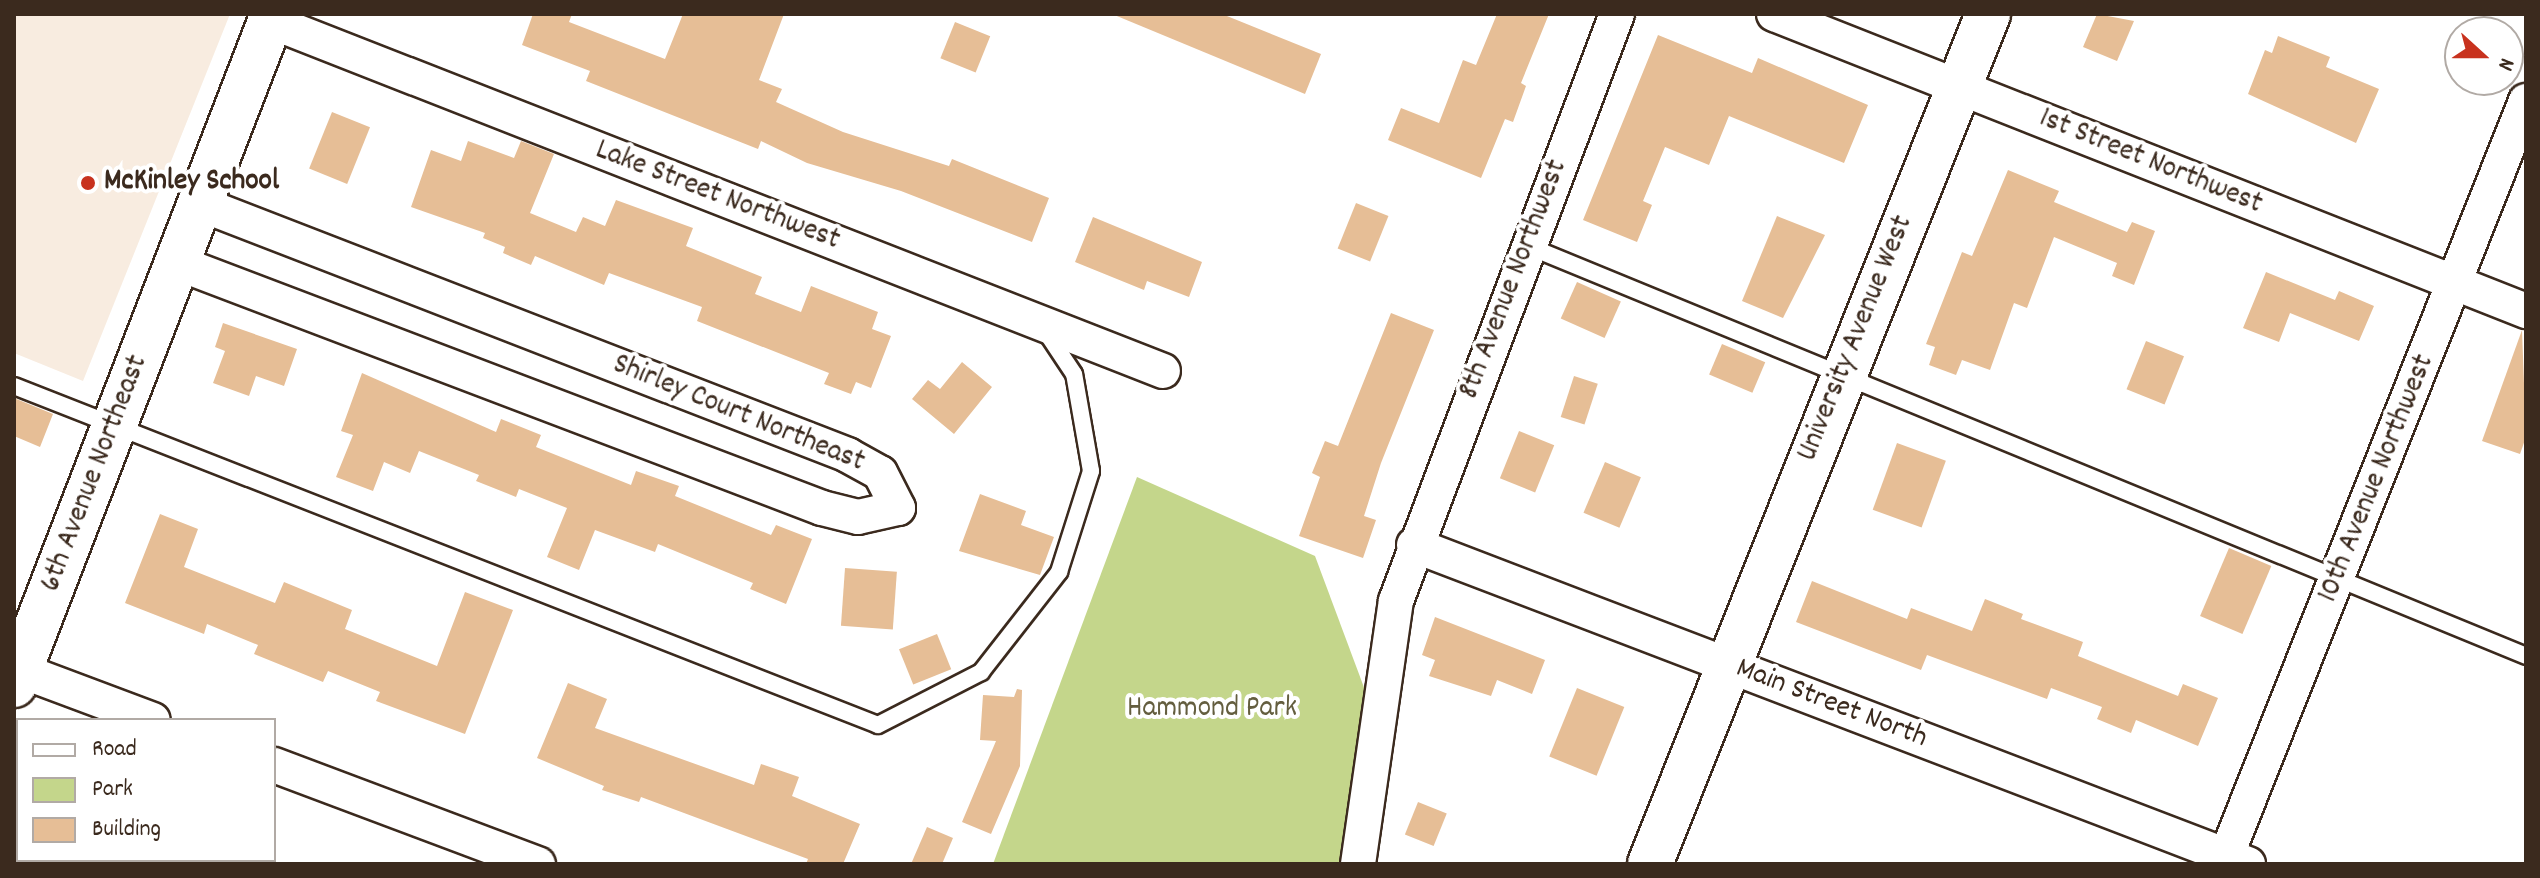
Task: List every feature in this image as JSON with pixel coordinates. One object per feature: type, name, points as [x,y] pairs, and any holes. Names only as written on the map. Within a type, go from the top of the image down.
[{"type":"street","name":"8th Avenue Northwest","points":[[1365,862],[1388,633],[1414,545],[1617,14]]},
{"type":"street","name":"1st Street Northwest","points":[[1774,14],[2526,311]]},
{"type":"street","name":"University Avenue West","points":[[1650,864],[1988,14]]},
{"type":"street","name":"6th Avenue Northeast","points":[[16,675],[116,426],[272,18]]},
{"type":"street","name":"Lake Street Northwest","points":[[272,18],[1163,371]]},
{"type":"street","name":"10th Avenue Northwest","points":[[2232,861],[2337,581],[2526,101]]},
{"type":"street","name":"Shirley Court Northeast","points":[[178,263],[822,508],[858,517],[898,508],[880,473],[848,455],[201,204]]},
{"type":"street","name":"Main Street North","points":[[1414,545],[2232,861]]},
{"type":"street","points":[[16,675],[147,718]]},
{"type":"street","points":[[276,766],[538,864]]},
{"type":"lane","points":[[1528,246],[1843,373],[2337,581],[2526,656]]},
{"type":"lane","points":[[14,386],[878,725],[981,672],[1059,572],[1091,471],[1074,374],[1039,322]]},
{"type":"shaded area","name":"McKinley School","points":[[14,14],[230,14],[83,381],[14,353]]},
{"type":"green space","name":"Hammond Park","points":[[1137,477],[1315,556],[1375,717],[1341,864],[993,864]]},
{"type":"building","points":[[533,14],[572,14],[569,22],[665,59],[683,14],[784,14],[759,80],[782,89],[776,102],[843,132],[949,166],[952,159],[1049,198],[1032,242],[901,191],[807,163],[761,141],[758,149],[586,81],[590,71],[522,45]]},
{"type":"building","points":[[1112,14],[1222,14],[1321,54],[1305,94]]},
{"type":"building","points":[[1497,14],[1549,14],[1521,83],[1526,86],[1513,122],[1505,119],[1481,178],[1388,140],[1401,108],[1439,123],[1463,60],[1476,65]]},
{"type":"building","points":[[2097,14],[2134,21],[2117,61],[2083,47]]},
{"type":"building","points":[[955,22],[990,36],[976,72],[940,58]]},
{"type":"building","points":[[1658,35],[1752,73],[1758,58],[1868,105],[1844,163],[1729,116],[1709,165],[1665,147],[1643,201],[1652,205],[1637,242],[1583,220]]},
{"type":"building","points":[[2278,36],[2330,57],[2326,67],[2379,89],[2356,143],[2248,94],[2265,50],[2272,53]]},
{"type":"building","points":[[332,112],[370,127],[347,184],[309,169]]},
{"type":"building","points":[[468,141],[514,158],[521,141],[554,154],[530,213],[576,232],[583,217],[605,226],[616,200],[693,228],[686,246],[762,277],[755,294],[801,312],[811,286],[878,312],[872,329],[891,336],[871,388],[856,382],[851,394],[824,384],[829,373],[697,321],[702,307],[609,273],[604,285],[535,256],[531,265],[503,253],[505,247],[483,238],[485,233],[411,207],[431,150],[461,161]]},
{"type":"building","points":[[2008,170],[2059,191],[2054,202],[2127,232],[2132,222],[2155,231],[2134,285],[2112,276],[2117,263],[2054,237],[2027,308],[2014,303],[1990,370],[1962,360],[1956,375],[1929,365],[1935,347],[1926,344],[1962,252],[1972,256]]},
{"type":"building","points":[[1356,203],[1388,216],[1370,262],[1338,248]]},
{"type":"building","points":[[1777,216],[1825,235],[1783,318],[1742,301]]},
{"type":"building","points":[[1093,217],[1202,262],[1189,297],[1147,281],[1144,290],[1075,262]]},
{"type":"building","points":[[2266,272],[2335,300],[2339,291],[2374,306],[2359,341],[2290,313],[2279,342],[2243,328]]},
{"type":"building","points":[[1577,282],[1621,302],[1605,338],[1561,319]]},
{"type":"building","points":[[1391,313],[1434,330],[1381,463],[1364,516],[1376,520],[1363,558],[1299,536],[1320,477],[1312,473],[1325,441],[1338,446]]},
{"type":"building","points":[[223,323],[297,349],[284,386],[256,376],[249,396],[213,383],[225,351],[215,347]]},
{"type":"building","points":[[2522,330],[2526,437],[2520,454],[2482,441]]},
{"type":"building","points":[[2146,341],[2184,356],[2165,405],[2127,389]]},
{"type":"building","points":[[1722,344],[1765,362],[1752,393],[1709,374]]},
{"type":"building","points":[[962,362],[992,387],[954,434],[912,399],[928,380],[940,389]]},
{"type":"building","points":[[362,373],[496,432],[501,419],[541,435],[536,447],[631,485],[636,471],[679,486],[675,496],[771,535],[776,525],[812,539],[786,604],[750,589],[753,583],[658,544],[655,552],[595,530],[579,570],[547,557],[567,508],[519,489],[516,497],[476,481],[479,475],[419,451],[410,473],[384,462],[373,491],[336,477],[353,435],[341,431]]},
{"type":"building","points":[[1574,376],[1598,384],[1584,425],[1561,417]]},
{"type":"building","points":[[14,398],[53,414],[40,447],[14,436]]},
{"type":"building","points":[[1519,431],[1554,445],[1535,493],[1500,478]]},
{"type":"building","points":[[1897,443],[1946,461],[1922,528],[1873,510]]},
{"type":"building","points":[[1605,462],[1641,477],[1619,528],[1584,513]]},
{"type":"building","points":[[980,494],[1026,511],[1021,525],[1054,537],[1040,575],[959,551]]},
{"type":"building","points":[[160,514],[198,529],[184,567],[275,603],[284,582],[352,610],[345,629],[437,666],[465,592],[513,610],[465,734],[376,701],[380,692],[328,671],[323,682],[254,654],[258,645],[207,624],[204,634],[125,603]]},
{"type":"building","points":[[2229,548],[2271,566],[2242,634],[2200,616]]},
{"type":"building","points":[[845,568],[897,572],[893,629],[841,626]]},
{"type":"building","points":[[1812,581],[1907,619],[1911,608],[1972,631],[1985,599],[2023,614],[2021,619],[2083,642],[2078,656],[2178,696],[2183,684],[2218,698],[2198,746],[2136,720],[2131,733],[2097,719],[2102,707],[2051,688],[2047,699],[1927,655],[1921,670],[1796,622]]},
{"type":"building","points":[[1435,617],[1545,660],[1532,694],[1497,680],[1491,696],[1429,676],[1435,660],[1422,655]]},
{"type":"building","points":[[937,634],[951,669],[913,685],[899,649]]},
{"type":"building","points":[[568,683],[607,699],[595,728],[754,785],[761,764],[799,777],[792,796],[860,824],[843,864],[806,864],[808,859],[641,797],[639,802],[602,790],[604,786],[537,758]]},
{"type":"building","points":[[1577,688],[1624,707],[1597,776],[1549,757]]},
{"type":"building","points":[[1017,689],[1022,690],[1020,766],[991,834],[962,822],[996,741],[980,740],[983,695],[1014,697]]},
{"type":"building","points":[[1418,802],[1447,814],[1434,846],[1405,834]]},
{"type":"building","points":[[927,827],[953,838],[942,864],[911,864]]},
{"type":"place","name":"McKinley School","points":[[88,183]]}]
